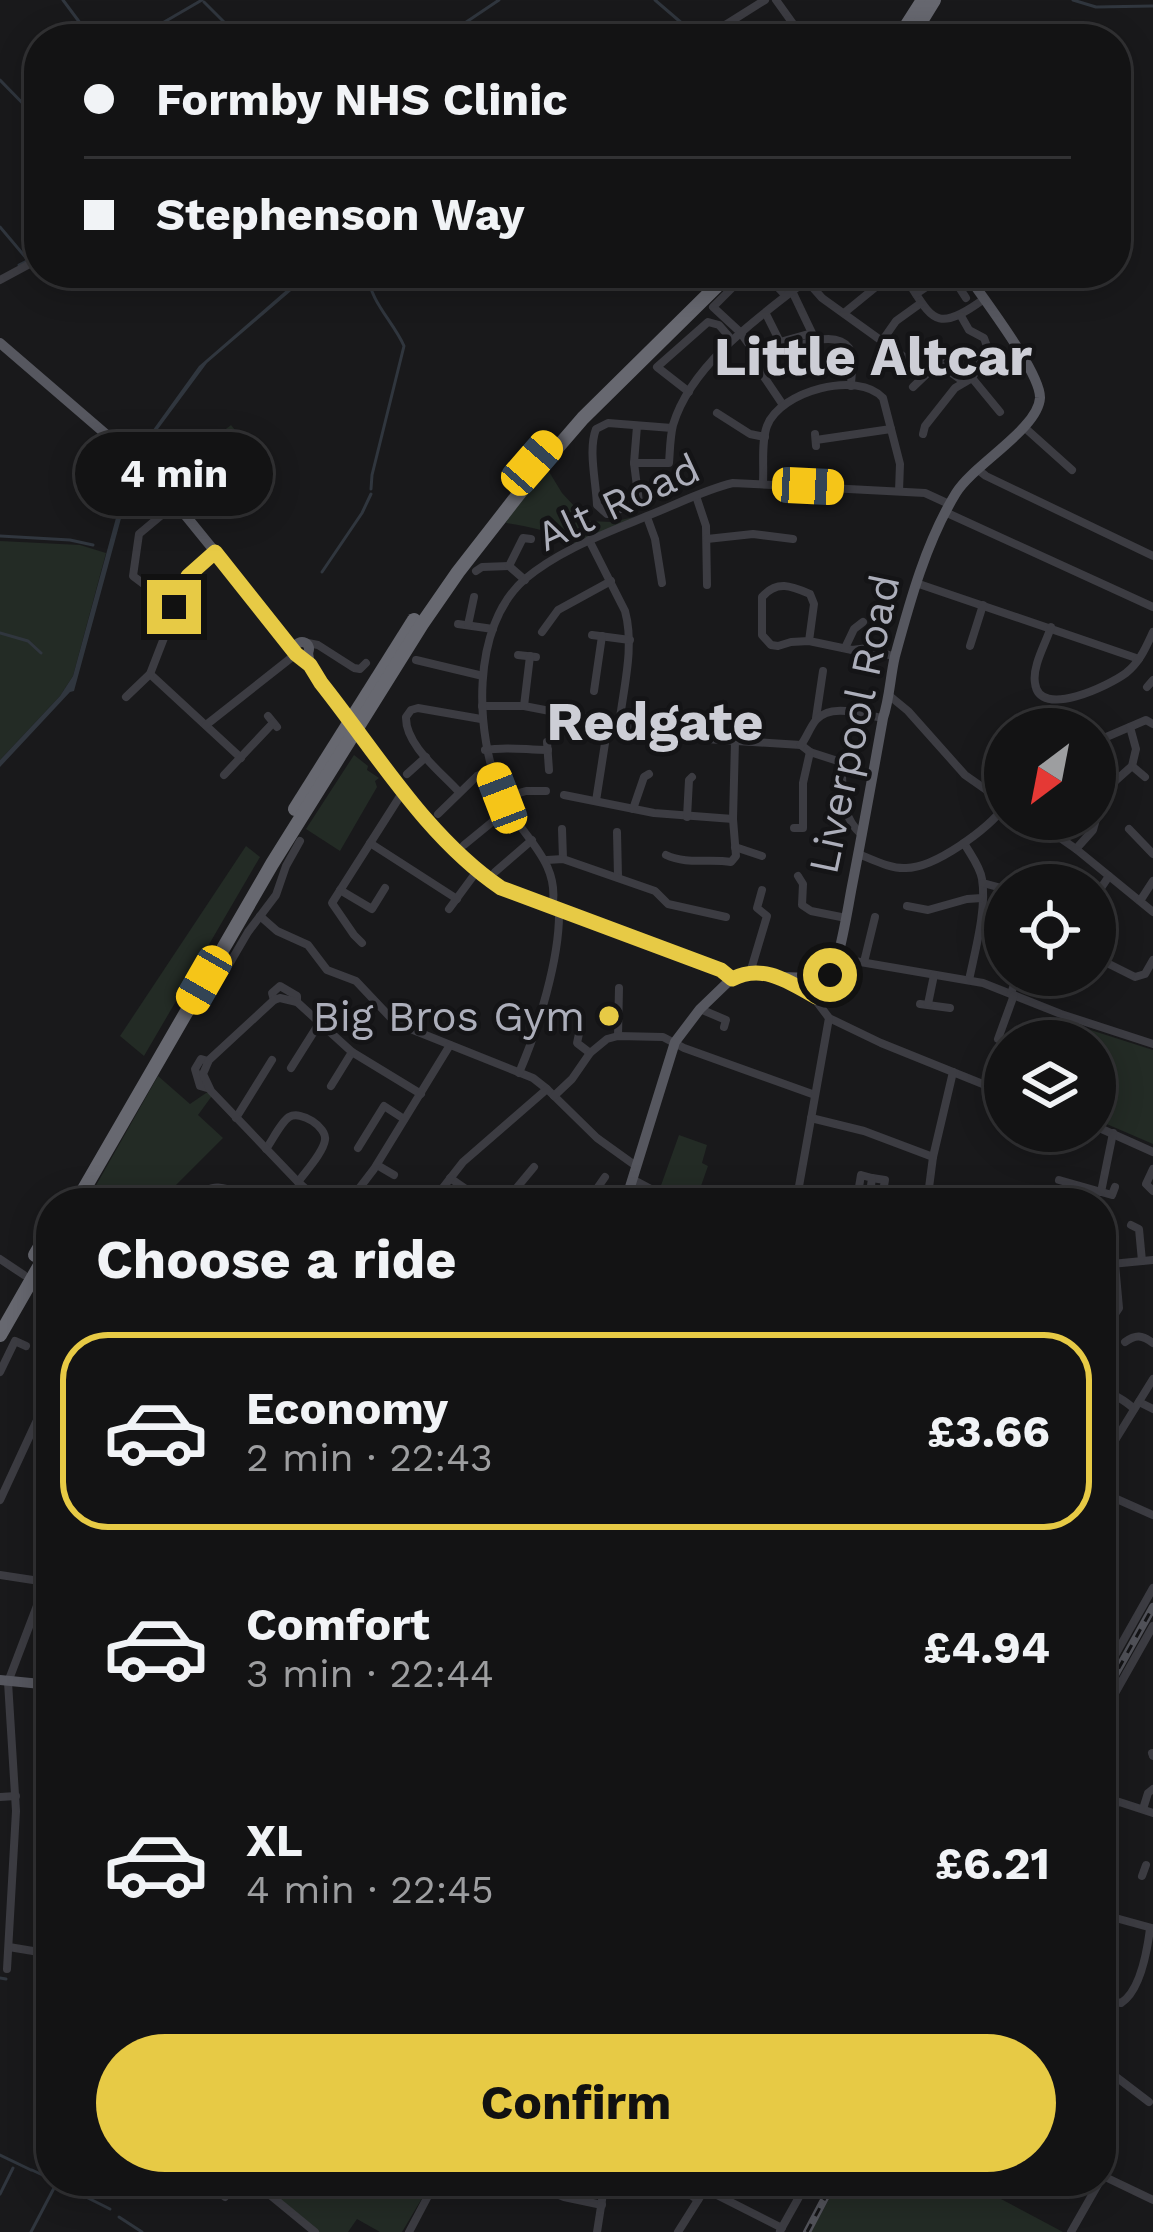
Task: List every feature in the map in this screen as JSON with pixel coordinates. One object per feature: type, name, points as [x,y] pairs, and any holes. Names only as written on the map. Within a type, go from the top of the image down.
[{"type":"highway","points":[[914,24],[934,0]]},
{"type":"highway","points":[[85,1188],[272,864],[346,749],[362,700],[448,570],[589,399],[701,288]]},
{"type":"highway","points":[[74,1188],[302,798],[410,656],[458,572],[583,418],[715,288]]},
{"type":"highway","points":[[0,1335],[36,1259]]},
{"type":"highway","points":[[0,1317],[36,1265]]},
{"type":"main road","points":[[976,288],[1038,385],[1039,405],[1024,428]]},
{"type":"main road","points":[[0,343],[141,463],[285,638],[303,652],[368,744],[406,778],[429,821],[477,871],[511,893],[721,970],[732,979]]},
{"type":"main road","name":"Liverpool Road","points":[[818,992],[836,960],[891,697],[895,657],[916,584],[947,508],[967,477],[1024,428]]},
{"type":"main road","points":[[333,698],[348,706],[362,700]]},
{"type":"main road","points":[[346,749],[357,742],[368,744]]},
{"type":"main road","points":[[818,992],[807,984],[836,960]]},
{"type":"main road","points":[[631,1188],[675,1042],[700,1009],[732,979],[749,973],[814,978]]},
{"type":"main road","points":[[782,977],[818,992]]},
{"type":"main road","points":[[4,1681],[36,1684]]},
{"type":"street","points":[[727,24],[765,0]]},
{"type":"street","points":[[732,288],[712,307],[757,356],[780,342],[812,333],[783,288]]},
{"type":"street","points":[[634,463],[669,463],[672,428],[697,378],[736,336],[794,288]]},
{"type":"street","points":[[816,288],[822,298],[918,367]]},
{"type":"street","points":[[844,313],[878,288]]},
{"type":"street","points":[[910,288],[937,318],[950,320],[983,299]]},
{"type":"street","points":[[882,341],[930,288]]},
{"type":"street","points":[[959,288],[966,298]]},
{"type":"street","points":[[766,314],[780,342]]},
{"type":"street","points":[[923,434],[956,388],[985,359],[987,343],[969,330],[961,316]]},
{"type":"street","points":[[689,392],[657,367],[708,322],[736,336]]},
{"type":"street","points":[[783,405],[760,371],[761,365],[811,341],[839,341],[849,348],[850,386]]},
{"type":"street","points":[[913,387],[944,353]]},
{"type":"street","points":[[938,363],[957,379],[969,380],[1000,412]]},
{"type":"street","points":[[763,483],[768,423],[783,405],[812,391],[850,386],[876,390],[883,398],[900,464],[898,491]]},
{"type":"street","points":[[716,414],[750,434],[765,437]]},
{"type":"street","points":[[637,426],[634,463],[639,502],[608,514],[597,505],[590,444],[596,429],[608,422],[672,428]]},
{"type":"street","points":[[1024,428],[1072,470]]},
{"type":"street","points":[[816,440],[891,429]]},
{"type":"street","points":[[976,468],[1153,556]]},
{"type":"street","name":"Alt Road","points":[[547,860],[508,809],[485,750],[483,676],[493,629],[508,599],[525,580],[566,551],[712,488],[763,483],[925,493],[1153,607]]},
{"type":"street","points":[[696,496],[703,509],[708,581]]},
{"type":"street","points":[[174,607],[133,576],[139,534],[176,503]]},
{"type":"street","points":[[646,517],[655,538],[662,583]]},
{"type":"street","points":[[707,539],[753,534],[793,539]]},
{"type":"street","points":[[509,566],[527,538]]},
{"type":"street","points":[[589,540],[625,611],[630,640],[619,726]]},
{"type":"street","points":[[126,697],[150,674],[188,576],[215,552]]},
{"type":"street","points":[[476,571],[482,566],[509,566],[525,580]]},
{"type":"street","points":[[542,632],[558,610],[610,581]]},
{"type":"street","points":[[916,584],[1139,659]]},
{"type":"street","points":[[809,641],[814,604],[810,594],[777,585],[769,590],[762,597],[765,640],[778,646],[809,641],[868,648],[895,657]]},
{"type":"street","points":[[474,597],[463,624],[493,629]]},
{"type":"street","points":[[970,646],[983,604]]},
{"type":"street","points":[[845,648],[863,622]]},
{"type":"street","points":[[1051,627],[1034,678],[1039,694],[1066,700],[1117,679],[1139,659],[1153,632]]},
{"type":"street","points":[[594,692],[597,635],[630,640]]},
{"type":"street","points":[[206,725],[313,643],[354,668],[360,669],[365,662]]},
{"type":"street","points":[[518,655],[533,657],[524,706]]},
{"type":"street","points":[[410,656],[483,676]]},
{"type":"street","points":[[817,719],[823,671]]},
{"type":"street","points":[[150,674],[241,758]]},
{"type":"street","points":[[891,697],[965,776],[984,790]]},
{"type":"street","points":[[482,706],[524,706],[660,735],[801,745],[841,762],[844,810],[862,835]]},
{"type":"street","points":[[459,792],[426,757],[405,723],[411,710],[418,708],[481,719]]},
{"type":"street","points":[[801,745],[826,712],[883,718]]},
{"type":"street","points":[[1116,733],[1146,720],[1153,724]]},
{"type":"street","points":[[224,775],[273,722]]},
{"type":"street","points":[[596,801],[608,724]]},
{"type":"street","points":[[1116,778],[1132,766],[1136,749],[1130,727]]},
{"type":"street","points":[[670,858],[731,862],[735,851],[735,742]]},
{"type":"street","points":[[485,750],[547,746],[549,770]]},
{"type":"street","points":[[794,828],[803,828],[803,783],[810,752]]},
{"type":"street","points":[[362,943],[332,903],[406,778],[426,757]]},
{"type":"street","points":[[1132,766],[1145,777]]},
{"type":"street","points":[[438,814],[477,776],[491,770]]},
{"type":"street","points":[[633,809],[645,775]]},
{"type":"street","points":[[687,817],[689,778]]},
{"type":"street","points":[[502,798],[546,791]]},
{"type":"street","points":[[564,794],[687,817],[733,819]]},
{"type":"street","points":[[464,844],[508,809]]},
{"type":"street","points":[[858,854],[908,868],[984,829]]},
{"type":"street","points":[[1129,830],[1153,854]]},
{"type":"street","points":[[563,859],[564,832]]},
{"type":"street","points":[[618,877],[620,837]]},
{"type":"street","points":[[495,872],[532,840]]},
{"type":"street","points":[[1063,840],[1094,864]]},
{"type":"street","points":[[1076,849],[1083,840]]},
{"type":"street","points":[[224,973],[280,888],[300,841]]},
{"type":"street","points":[[370,843],[457,899]]},
{"type":"street","points":[[964,843],[983,884],[969,980]]},
{"type":"street","points":[[735,851],[762,856]]},
{"type":"street","points":[[520,1073],[558,944],[547,860],[563,859],[618,877],[655,891],[668,904],[720,913]]},
{"type":"street","points":[[449,909],[477,871]]},
{"type":"street","points":[[798,876],[802,905],[846,918]]},
{"type":"street","points":[[1139,901],[1153,881]]},
{"type":"street","points":[[1116,882],[1153,912]]},
{"type":"street","points":[[340,890],[372,909],[385,888]]},
{"type":"street","points":[[749,973],[767,916],[757,908],[762,890]]},
{"type":"street","points":[[907,906],[938,909],[982,898]]},
{"type":"street","points":[[260,916],[277,931],[293,932],[327,970],[356,981],[390,1017],[408,1028],[520,1073],[551,1092],[596,1138],[638,1166]]},
{"type":"street","points":[[864,962],[875,917]]},
{"type":"street","points":[[836,960],[984,985]]},
{"type":"street","points":[[1116,968],[1135,977],[1145,974],[1153,960]]},
{"type":"street","points":[[934,975],[924,1004],[950,1008]]},
{"type":"street","points":[[618,1036],[619,988]]},
{"type":"street","points":[[799,1188],[827,1013],[818,992]]},
{"type":"street","points":[[1017,996],[1153,1044]]},
{"type":"street","points":[[305,1188],[209,1088],[203,1074],[208,1061],[274,1000],[297,1002],[352,1052],[421,1094]]},
{"type":"street","points":[[700,1009],[726,1020],[724,1027]]},
{"type":"street","points":[[827,1013],[881,1043],[984,1085]]},
{"type":"street","points":[[291,1068],[320,1022]]},
{"type":"street","points":[[580,1029],[577,1043],[590,1053]]},
{"type":"street","points":[[442,1188],[482,1144],[572,1079],[590,1053],[618,1036],[658,1036],[815,1095]]},
{"type":"street","points":[[361,1188],[450,1045]]},
{"type":"street","points":[[332,1086],[352,1052]]},
{"type":"street","points":[[236,1118],[272,1060]]},
{"type":"street","points":[[929,1188],[953,1072]]},
{"type":"street","points":[[358,1148],[383,1106],[404,1119]]},
{"type":"street","points":[[266,1149],[295,1114],[322,1128],[325,1142],[298,1182]]},
{"type":"street","points":[[811,1118],[864,1131],[933,1157]]},
{"type":"street","points":[[1116,1134],[1153,1151]]},
{"type":"street","points":[[1102,1188],[1109,1152]]},
{"type":"street","points":[[377,1165],[394,1174]]},
{"type":"street","points":[[516,1188],[534,1167]]},
{"type":"street","points":[[1153,1169],[1146,1184],[1153,1191]]},
{"type":"street","points":[[858,1188],[861,1175],[885,1180],[884,1188]]},
{"type":"street","points":[[598,1188],[604,1177]]},
{"type":"street","points":[[450,1178],[464,1188]]},
{"type":"street","points":[[871,1188],[872,1178]]},
{"type":"street","points":[[634,1180],[649,1188]]},
{"type":"street","points":[[1059,1180],[1084,1188]]},
{"type":"street","points":[[1131,1225],[1139,1229],[1142,1261]]},
{"type":"street","points":[[0,1259],[36,1283]]},
{"type":"street","points":[[1116,1264],[1153,1260]]},
{"type":"street","points":[[1116,1275],[1116,1312]]},
{"type":"street","points":[[1125,1342],[1134,1336],[1153,1342]]},
{"type":"street","points":[[0,1372],[15,1341],[26,1346]]},
{"type":"street","points":[[1116,1439],[1153,1379]]},
{"type":"street","points":[[1116,1394],[1153,1409]]},
{"type":"street","points":[[0,1500],[36,1420]]},
{"type":"street","points":[[1116,1499],[1153,1515]]},
{"type":"street","points":[[0,1576],[36,1581]]},
{"type":"street","points":[[1116,1654],[1153,1588]]},
{"type":"street","points":[[8,1969],[16,1796],[4,1681],[36,1606]]},
{"type":"street","points":[[1116,1691],[1153,1626]]},
{"type":"street","points":[[1117,1802],[1148,1811],[1148,1793],[1153,1789]]},
{"type":"street","points":[[0,1797],[16,1796]]},
{"type":"street","points":[[1116,1918],[1151,1928],[1129,1998],[1116,2002]]},
{"type":"street","points":[[6,1942],[36,1948]]},
{"type":"street","points":[[1116,2076],[1152,2101]]},
{"type":"street","points":[[1116,2184],[1153,2200]]},
{"type":"street","points":[[271,2196],[315,2232]]},
{"type":"street","points":[[409,2232],[428,2196]]},
{"type":"street","points":[[562,2196],[602,2205]]},
{"type":"street","points":[[597,2232],[603,2196]]},
{"type":"street","points":[[692,2196],[698,2200]]},
{"type":"street","points":[[678,2232],[701,2196]]},
{"type":"street","points":[[726,2196],[781,2230],[800,2196]]},
{"type":"street","points":[[1071,2232],[1091,2196]]},
{"type":"shaded area","points":[[289,288],[294,288],[207,363],[138,456],[74,691],[0,767],[0,760],[73,676],[132,459],[199,366]]},
{"type":"shaded area","points":[[231,425],[265,468],[205,515],[171,472]]},
{"type":"shaded area","points":[[548,470],[588,521],[634,517],[577,544],[506,523],[513,507]]},
{"type":"shaded area","points":[[0,541],[80,545],[106,553],[73,676],[0,760]]},
{"type":"shaded area","points":[[354,755],[379,778],[340,851],[306,829]]},
{"type":"shaded area","points":[[246,846],[260,857],[144,1056],[120,1036]]},
{"type":"shaded area","points":[[1116,1038],[1153,1050],[1153,1144],[1116,1128]]},
{"type":"shaded area","points":[[158,1076],[190,1104],[209,1091],[214,1093],[198,1115],[223,1138],[173,1188],[95,1188]]},
{"type":"shaded area","points":[[679,1135],[707,1145],[702,1163],[708,1166],[700,1188],[660,1188]]},
{"type":"shaded area","points":[[271,2196],[423,2196],[402,2232],[380,2232],[357,2219],[348,2232],[315,2232]]},
{"type":"shaded area","points":[[831,2196],[995,2196],[1063,2232],[811,2232]]},
{"type":"waterway","points":[[63,0],[81,24]]},
{"type":"waterway","points":[[161,24],[202,0]]},
{"type":"waterway","points":[[463,24],[499,0]]},
{"type":"waterway","points":[[655,0],[683,24]]},
{"type":"waterway","points":[[1073,0],[1096,7],[1153,6]]},
{"type":"waterway","points":[[204,2],[226,24]]},
{"type":"waterway","points":[[0,80],[24,105]]},
{"type":"waterway","points":[[0,227],[24,255]]},
{"type":"waterway","points":[[19,265],[24,262]]},
{"type":"waterway","points":[[371,288],[404,346],[371,489]]},
{"type":"waterway","points":[[322,572],[371,494]]},
{"type":"waterway","points":[[0,536],[93,545]]},
{"type":"waterway","points":[[0,633],[28,641],[41,653]]},
{"type":"waterway","points":[[0,1978],[6,1979]]},
{"type":"waterway","points":[[0,2155],[31,2170]]},
{"type":"waterway","points":[[0,2194],[13,2168]]},
{"type":"waterway","points":[[32,2170],[36,2172]]},
{"type":"waterway","points":[[31,2232],[50,2196]]},
{"type":"waterway","points":[[84,2196],[110,2209]]},
{"type":"waterway","points":[[119,2217],[142,2232]]},
{"type":"railway","points":[[1116,1673],[1153,1607]]},
{"type":"railway","points":[[807,2232],[826,2196]]},
{"type":"place","name":"Big Bros Gym","points":[[609,1016]]},
{"type":"district","name":"Little Altcar","points":[[873,356]]},
{"type":"district","name":"Redgate","points":[[655,721]]},
{"type":"route","points":[[174,607],[192,570],[215,552],[296,654],[310,665],[429,821],[477,871],[501,888],[721,970],[732,979],[754,972],[782,977],[816,997],[824,993],[830,975]]}]
